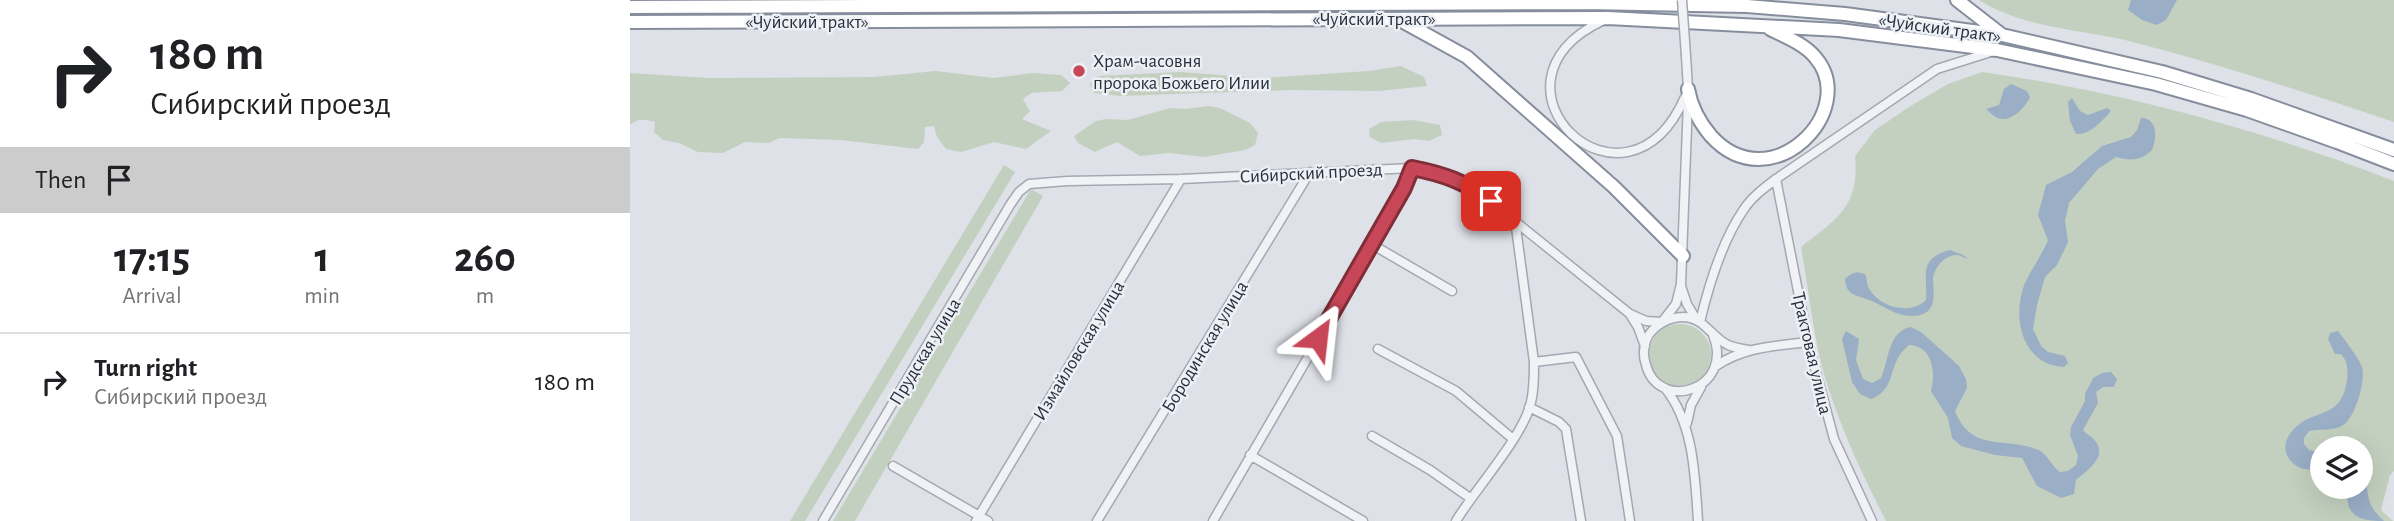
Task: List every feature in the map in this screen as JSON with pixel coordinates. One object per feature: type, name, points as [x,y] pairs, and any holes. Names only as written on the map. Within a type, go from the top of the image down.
[{"type":"highway","points":[[1957,0],[2002,35]]},
{"type":"highway","name":"«Чуйский тракт»","points":[[630,22],[1400,8],[1584,2],[1747,6],[1845,14],[2002,35],[2162,72],[2251,99],[2394,150]]},
{"type":"highway","name":"«Чуйский тракт»","points":[[630,7],[1400,8],[1839,30],[1997,50],[2155,84],[2298,128],[2394,164]]},
{"type":"highway","points":[[1400,8],[1467,57],[1614,187],[1683,256]]},
{"type":"highway","points":[[1688,90],[1706,130],[1722,147],[1736,155],[1769,159],[1803,141],[1819,123],[1823,113],[1827,93],[1825,75],[1821,65],[1809,51],[1764,26]]},
{"type":"street","points":[[1682,0],[1688,90],[1681,284],[1676,303],[1652,332],[1645,346],[1645,362],[1652,377],[1678,404],[1687,426],[1698,521]]},
{"type":"street","points":[[1747,6],[1762,0]]},
{"type":"street","points":[[1608,18],[1584,29],[1573,38],[1557,56],[1553,65],[1550,83],[1553,103],[1564,126],[1575,137],[1597,150],[1630,152],[1646,147],[1662,135],[1676,118],[1688,90]]},
{"type":"street","points":[[1699,321],[1734,225],[1750,202],[1776,179],[1937,69],[1997,50]]},
{"type":"street","points":[[1213,521],[1373,245],[1412,168]]},
{"type":"street","name":"Сибирский проезд","points":[[1029,184],[1412,168],[1456,179],[1475,189],[1515,219],[1630,314],[1639,327],[1645,346]]},
{"type":"street","name":"Бородинская улица","points":[[1097,521],[1310,172]]},
{"type":"street","name":"Измайловская улица","points":[[977,518],[1181,179]]},
{"type":"street","name":"Трактовая улица","points":[[1776,179],[1808,342],[1833,439],[1872,521]]},
{"type":"street","name":"Прудская улица","points":[[823,521],[1010,205],[1029,184]]},
{"type":"street","points":[[1456,521],[1513,439],[1530,407],[1534,362],[1515,219]]},
{"type":"street","points":[[1373,245],[1452,291]]},
{"type":"street","points":[[1681,284],[1690,310],[1713,335],[1730,346],[1749,350]]},
{"type":"street","name":"Сибирский проезд","points":[[1630,314],[1646,321],[1662,322]]},
{"type":"street","points":[[1662,322],[1682,317],[1699,321]]},
{"type":"street","points":[[1713,335],[1717,351],[1716,366]]},
{"type":"street","points":[[1687,426],[1691,405],[1716,366],[1749,350],[1808,342]]},
{"type":"street","points":[[1378,349],[1456,391],[1513,439]]},
{"type":"street","points":[[1534,362],[1576,357],[1617,436],[1630,521]]},
{"type":"street","points":[[1665,388],[1684,391],[1702,384]]},
{"type":"street","points":[[1530,407],[1559,422],[1566,429],[1581,521]]},
{"type":"street","points":[[1372,436],[1430,470],[1470,498]]},
{"type":"street","points":[[1250,455],[1363,521]]},
{"type":"street","points":[[893,466],[977,518],[988,521]]},
{"type":"green space","points":[[1979,0],[2394,0],[2394,122],[2166,51],[2034,23],[1997,10]]},
{"type":"green space","points":[[1401,66],[1424,77],[1427,86],[1379,91],[1289,90],[1121,96],[1094,93],[1090,84],[1099,76],[1179,72],[1262,78],[1369,71]]},
{"type":"green space","points":[[936,71],[994,78],[1033,73],[1061,75],[1070,83],[1062,91],[1031,93],[1023,99],[1030,111],[1022,119],[1051,131],[1026,149],[994,142],[961,152],[946,149],[937,137],[934,126],[925,127],[924,142],[918,149],[841,140],[780,138],[768,143],[745,142],[723,153],[698,152],[679,143],[663,140],[654,132],[655,122],[642,120],[630,125],[630,73],[708,78],[874,77]]},
{"type":"green space","points":[[1982,72],[2035,80],[2140,102],[2243,129],[2394,181],[2394,471],[2390,475],[2381,510],[2393,521],[1886,521],[1849,444],[1827,384],[1815,334],[1801,247],[1835,219],[1850,199],[1856,173],[1855,156],[1875,130],[1948,84]]},
{"type":"green space","points":[[1170,108],[1220,108],[1250,123],[1258,133],[1255,145],[1245,150],[1204,157],[1170,153],[1140,156],[1117,142],[1095,152],[1078,143],[1074,136],[1096,121],[1128,120]]},
{"type":"green space","points":[[1413,120],[1440,125],[1442,135],[1429,141],[1414,139],[1381,143],[1370,137],[1369,129],[1381,122]]},
{"type":"green space","points":[[1004,165],[1015,172],[805,521],[790,521]]},
{"type":"green space","points":[[1031,189],[1043,196],[855,521],[833,521]]},
{"type":"green space","points":[[1674,324],[1686,324],[1702,333],[1709,343],[1709,367],[1702,377],[1686,386],[1674,386],[1663,381],[1654,372],[1649,361],[1649,349],[1654,338],[1663,329]]},
{"type":"water","points":[[2131,0],[2177,0],[2166,20],[2157,25],[2142,20],[2128,10]]},
{"type":"water","points":[[2011,84],[2027,91],[2030,97],[2015,115],[2006,119],[1998,118],[1986,109],[1999,105],[2004,89]]},
{"type":"water","points":[[2072,98],[2080,111],[2088,115],[2107,108],[2111,111],[2091,130],[2076,134],[2070,121],[2068,102]]},
{"type":"water","points":[[2141,118],[2151,121],[2155,130],[2152,150],[2135,159],[2116,157],[2098,169],[2069,203],[2065,221],[2068,242],[2057,265],[2045,277],[2033,329],[2041,346],[2048,352],[2065,356],[2068,363],[2064,367],[2050,364],[2038,358],[2030,349],[2020,324],[2019,310],[2025,283],[2048,240],[2038,215],[2046,185],[2072,172],[2102,146],[2131,137]]},
{"type":"water","points":[[1950,250],[1968,259],[1953,255],[1940,263],[1934,276],[1932,304],[1926,313],[1912,316],[1899,314],[1854,294],[1847,288],[1845,279],[1857,272],[1865,274],[1869,288],[1881,301],[1905,308],[1920,305],[1926,300],[1928,263]]},
{"type":"water","points":[[1911,327],[1921,332],[1959,366],[1966,379],[1967,388],[1955,411],[1970,433],[1989,441],[2036,449],[2060,472],[2068,471],[2076,465],[2078,456],[2070,435],[2071,427],[2085,401],[2085,394],[2093,378],[2111,372],[2117,379],[2114,387],[2103,387],[2096,392],[2098,403],[2083,430],[2096,442],[2099,453],[2094,464],[2076,480],[2074,494],[2061,498],[2037,486],[2022,458],[1995,455],[1961,446],[1952,438],[1948,418],[1931,391],[1931,362],[1928,355],[1917,347],[1909,345],[1900,354],[1883,392],[1871,399],[1860,394],[1852,382],[1842,339],[1846,331],[1859,339],[1856,360],[1863,379],[1872,383],[1881,378],[1890,347],[1898,334]]},
{"type":"water","points":[[2338,331],[2355,354],[2363,373],[2361,390],[2351,416],[2342,426],[2309,431],[2304,438],[2304,444],[2310,450],[2310,470],[2304,469],[2290,460],[2286,453],[2288,437],[2302,422],[2333,408],[2344,393],[2346,363],[2341,354],[2335,354],[2328,339],[2330,333]]},
{"type":"water","points":[[2347,499],[2369,499],[2384,521],[2360,518],[2348,505]]},
{"type":"place","name":"Храм-часовня пророка Божьего Илии","points":[[1079,71]]},
{"type":"route","points":[[1318,338],[1373,245],[1412,168],[1456,179],[1491,201]]}]
